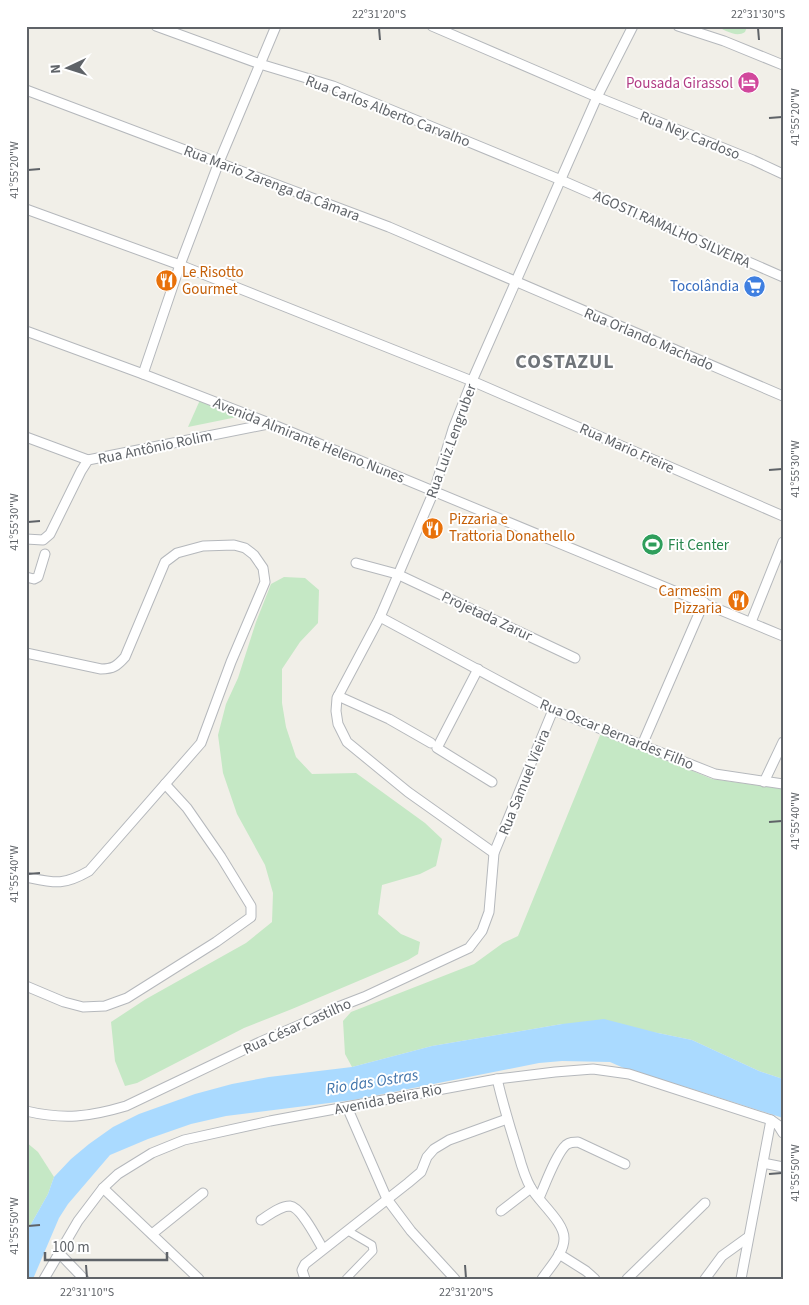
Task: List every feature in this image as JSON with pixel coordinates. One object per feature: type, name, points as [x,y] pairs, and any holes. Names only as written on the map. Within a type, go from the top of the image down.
[{"type":"street","name":"Rua Carlos Alberto Carvalho","points":[[156,26],[260,64],[334,86],[561,180]]},
{"type":"street","points":[[143,374],[180,265],[219,162],[276,26]]},
{"type":"street","name":"Rua Ney Cardoso","points":[[432,26],[783,174]]},
{"type":"street","name":"Rua Luiz Lengruber","points":[[494,853],[408,792],[347,742],[338,724],[336,711],[338,696],[380,617],[434,491],[472,381],[597,97],[633,26]]},
{"type":"street","points":[[678,26],[724,41],[783,65]]},
{"type":"street","name":"Rua Mario Zarenga da Câmara","points":[[26,90],[389,227],[516,281]]},
{"type":"street","name":"AGOSTI RAMALHO SILVEIRA","points":[[561,180],[783,277]]},
{"type":"street","name":"Rua Mario Freire","points":[[26,210],[180,265],[472,381],[783,516]]},
{"type":"street","name":"Rua Orlando Machado","points":[[516,281],[783,396]]},
{"type":"street","name":"Avenida Almirante Heleno Nunes","points":[[26,331],[143,374],[269,424],[783,636]]},
{"type":"street","name":"Rua Antônio Rolim","points":[[26,539],[43,540],[50,534],[88,460],[269,424]]},
{"type":"street","points":[[26,438],[88,460]]},
{"type":"street","points":[[751,622],[783,542]]},
{"type":"street","points":[[26,653],[101,669],[110,669],[117,666],[125,656],[165,562],[177,553],[203,546],[234,545],[245,548],[254,555],[263,568],[265,582],[231,662],[201,743],[89,871],[72,881],[58,883],[26,877]]},
{"type":"street","points":[[26,577],[34,579],[38,577],[46,554]]},
{"type":"street","name":"Projetada Zarur","points":[[356,563],[398,574],[576,658]]},
{"type":"street","points":[[642,745],[704,602]]},
{"type":"street","name":"Rua Oscar Bernardes Filho","points":[[380,617],[553,710],[715,774],[783,784]]},
{"type":"street","points":[[478,669],[436,748],[492,782]]},
{"type":"street","points":[[338,696],[389,719],[431,743]]},
{"type":"street","name":"Rua Samuel Vieira","points":[[494,853],[553,710]]},
{"type":"street","points":[[764,782],[783,742]]},
{"type":"street","points":[[26,986],[64,1002],[83,1007],[105,1006],[127,998],[216,942],[251,917],[251,906],[221,857],[188,808],[165,784]]},
{"type":"street","name":"Rua César Castilho","points":[[26,1111],[46,1116],[76,1117],[107,1112],[126,1106],[260,1042],[364,997],[469,948],[482,930],[489,912],[494,853]]},
{"type":"street","name":"Avenida Beira Rio","points":[[44,1279],[78,1221],[103,1188],[118,1174],[152,1153],[184,1140],[270,1121],[497,1079],[593,1069],[629,1074],[770,1120],[778,1125],[783,1132]]},
{"type":"street","points":[[497,1079],[522,1167],[531,1188],[557,1221],[563,1233],[564,1239],[559,1254],[542,1279]]},
{"type":"street","points":[[347,1107],[387,1199],[411,1231],[455,1279]]},
{"type":"street","points":[[305,1279],[302,1270],[305,1264],[421,1172],[427,1157],[434,1149],[449,1140],[507,1119]]},
{"type":"street","points":[[741,1279],[770,1120]]},
{"type":"street","points":[[539,1198],[558,1157],[570,1142],[578,1142],[625,1164]]},
{"type":"street","points":[[763,1163],[783,1167]]},
{"type":"street","points":[[103,1188],[199,1279]]},
{"type":"street","points":[[501,1211],[531,1188]]},
{"type":"street","points":[[152,1234],[203,1193]]},
{"type":"street","points":[[626,1279],[705,1203]]},
{"type":"street","points":[[261,1220],[279,1209],[288,1206],[293,1207],[304,1218],[323,1249]]},
{"type":"street","points":[[346,1279],[373,1250],[372,1245],[348,1231]]},
{"type":"street","points":[[706,1279],[722,1256],[747,1238]]},
{"type":"street","points":[[59,1253],[84,1279]]},
{"type":"street","points":[[559,1254],[595,1279]]},
{"type":"green space","points":[[716,26],[747,27],[745,32],[738,34],[730,33]]},
{"type":"green space","points":[[200,400],[242,416],[188,427]]},
{"type":"green space","points":[[284,577],[305,578],[319,590],[318,623],[300,642],[282,669],[282,703],[286,727],[296,757],[312,774],[356,773],[425,823],[442,839],[436,866],[420,874],[382,885],[378,914],[401,934],[420,942],[418,954],[408,960],[244,1028],[137,1083],[125,1086],[115,1061],[111,1022],[146,999],[246,943],[272,922],[273,893],[265,865],[237,814],[223,773],[218,735],[226,704],[238,678],[256,622],[271,584]]},
{"type":"green space","points":[[601,733],[712,779],[783,789],[783,1079],[759,1071],[692,1040],[658,1033],[562,1024],[432,1046],[352,1067],[345,1054],[343,1021],[351,1012],[474,964],[503,943],[518,936]]},
{"type":"green space","points":[[26,1142],[38,1152],[54,1177],[48,1194],[26,1233]]},
{"type":"water","name":"Rio das Ostras","points":[[604,1019],[692,1040],[759,1071],[783,1079],[783,1118],[635,1073],[610,1062],[562,1061],[539,1063],[353,1100],[226,1116],[191,1124],[110,1155],[68,1204],[59,1218],[33,1279],[26,1279],[26,1233],[48,1194],[54,1177],[89,1144],[113,1127],[139,1114],[195,1094],[232,1084],[269,1077],[352,1067],[432,1046],[562,1024]]},
{"type":"place","name":"Pousada Girassol","points":[[749,83]]},
{"type":"place","name":"Le Risotto Gourmet","points":[[166,281]]},
{"type":"place","name":"Tocolândia","points":[[755,286]]},
{"type":"place","name":"Pizzaria e Trattoria Donathello","points":[[433,528]]},
{"type":"place","name":"Fit Center","points":[[652,545]]},
{"type":"place","name":"Carmesim Pizzaria","points":[[738,600]]},
{"type":"district","name":"COSTAZUL","points":[[565,361]]}]
